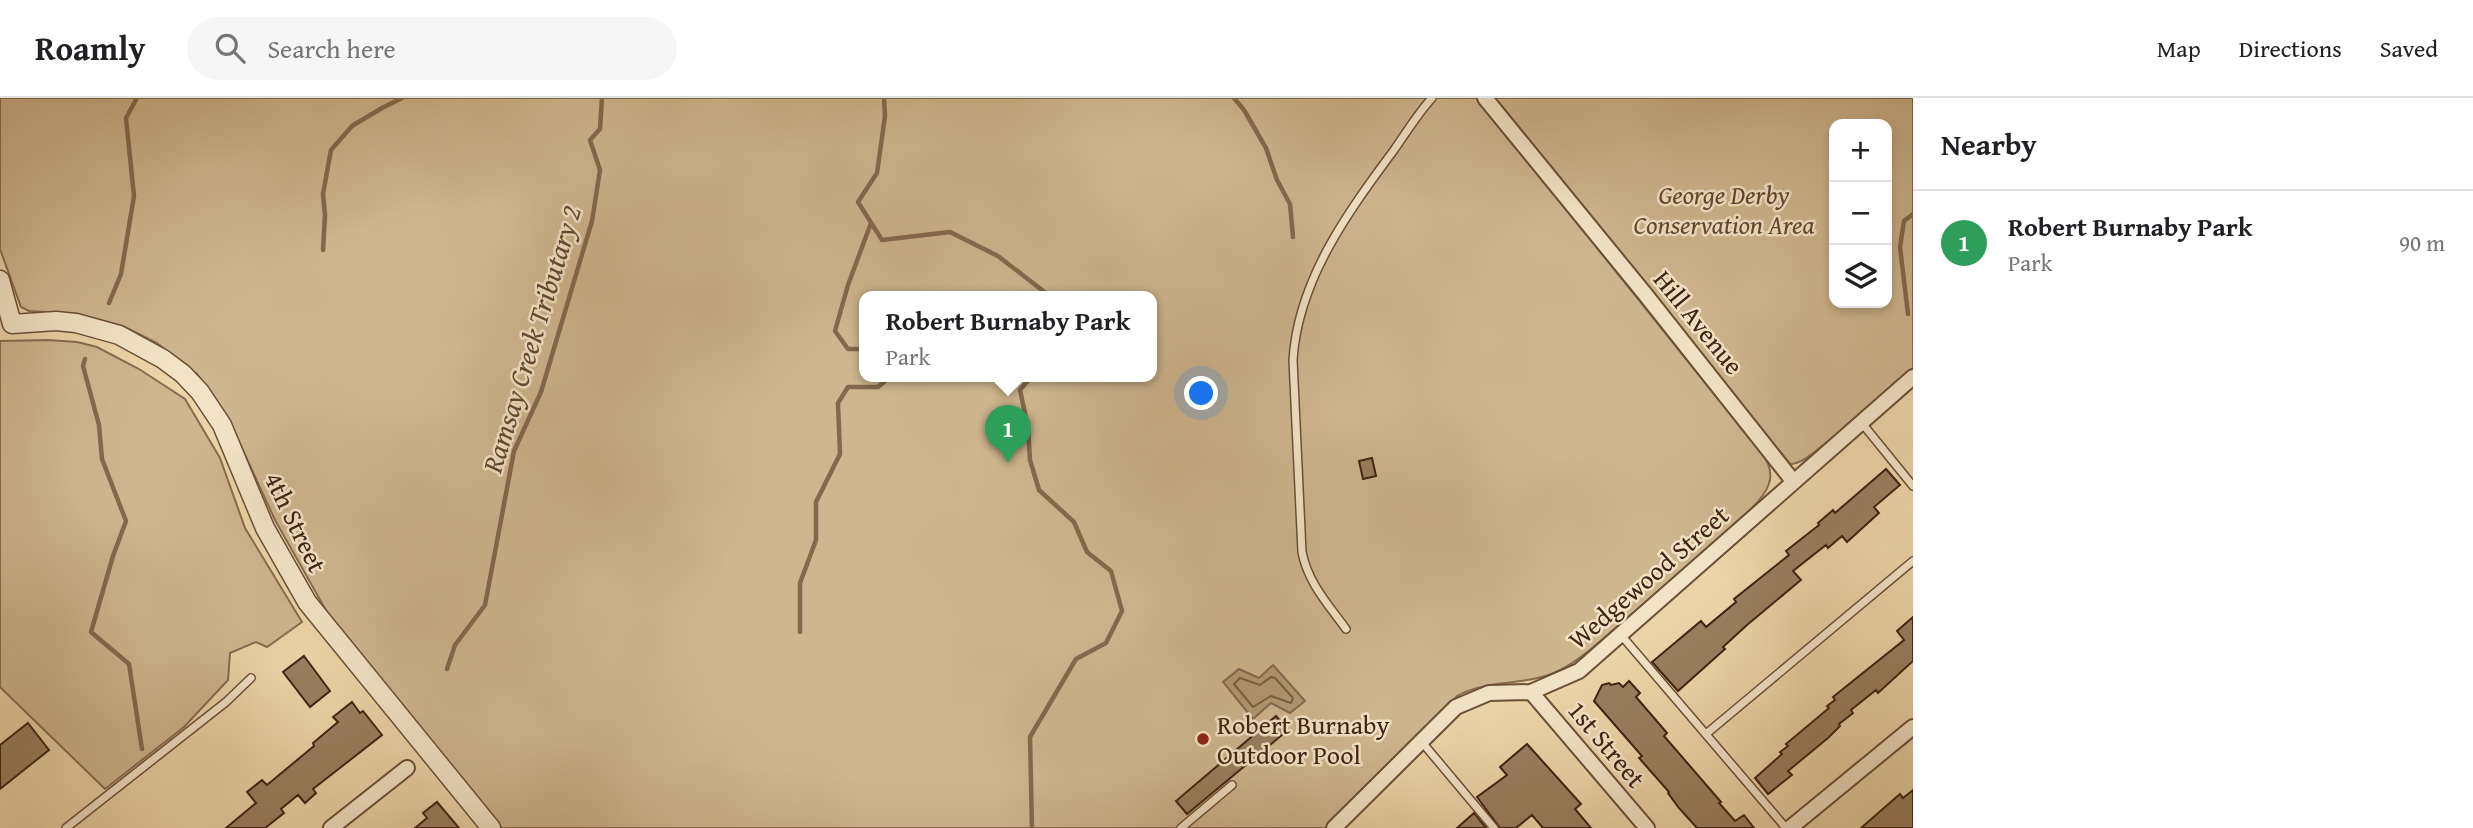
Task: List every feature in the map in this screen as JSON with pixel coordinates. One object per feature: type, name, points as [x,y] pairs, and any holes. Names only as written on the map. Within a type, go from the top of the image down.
[{"type":"street","name":"Hill Avenue","points":[[1485,98],[1645,293],[1793,481]]},
{"type":"street","name":"4th Street","points":[[0,281],[12,324],[56,321],[76,323],[118,334],[163,359],[183,374],[200,392],[222,425],[265,528],[307,602],[491,828]]},
{"type":"street","name":"Wedgewood Street","points":[[1334,828],[1456,707],[1489,693],[1531,692],[1579,671],[1913,377]]},
{"type":"street","name":"1st Street","points":[[1531,692],[1647,828]]},
{"type":"street","points":[[1788,828],[1913,727]]},
{"type":"street","points":[[331,828],[407,768]]},
{"type":"lane","points":[[1346,629],[1312,583],[1304,561],[1294,338],[1315,272],[1364,191],[1432,98]]},
{"type":"lane","points":[[1861,422],[1913,486]]},
{"type":"lane","points":[[1706,734],[1913,561]]},
{"type":"lane","points":[[1621,635],[1788,828]]},
{"type":"lane","points":[[66,828],[226,702],[251,678]]},
{"type":"lane","points":[[1421,741],[1494,828]]},
{"type":"lane","points":[[1181,828],[1232,785]]},
{"type":"green space","points":[[0,98],[1477,98],[1763,455],[1770,470],[1770,477],[1766,490],[1751,509],[1591,649],[1568,666],[1548,675],[1469,690],[1457,696],[1328,828],[502,828],[332,621],[275,520],[229,420],[197,374],[157,343],[123,326],[79,314],[29,311],[21,307],[0,249]]},
{"type":"green space","name":"George Derby Conservation Area","points":[[1495,98],[1913,98],[1913,368],[1838,435],[1796,463],[1790,464]]},
{"type":"green space","points":[[0,341],[77,342],[97,347],[139,369],[185,399],[220,458],[245,528],[302,622],[267,647],[256,642],[230,653],[228,680],[184,727],[105,789],[0,687]]},
{"type":"water","points":[[1273,665],[1305,701],[1290,713],[1271,703],[1253,719],[1223,682],[1239,669],[1259,678]]},
{"type":"building","points":[[1372,458],[1376,476],[1363,479],[1359,461]]},
{"type":"building","points":[[1886,469],[1900,485],[1874,507],[1879,513],[1847,542],[1842,536],[1793,571],[1801,580],[1747,625],[1723,647],[1725,649],[1678,691],[1652,662],[1701,621],[1706,627],[1736,602],[1734,599],[1789,555],[1786,551]]},
{"type":"building","points":[[1913,617],[1913,661],[1878,693],[1876,690],[1851,710],[1853,713],[1839,724],[1828,738],[1788,771],[1792,775],[1768,794],[1755,778],[1782,754],[1780,752],[1788,746],[1786,744],[1829,708],[1827,706],[1835,700],[1833,697],[1904,640],[1897,631]]},
{"type":"building","points":[[304,656],[330,691],[310,707],[283,672]]},
{"type":"building","points":[[1629,681],[1640,693],[1636,697],[1667,733],[1664,736],[1721,802],[1719,803],[1735,821],[1744,815],[1754,828],[1697,828],[1679,808],[1669,792],[1639,758],[1642,756],[1594,701],[1602,685],[1619,683],[1623,687]]},
{"type":"building","points":[[352,702],[382,735],[313,789],[316,793],[305,803],[298,795],[281,809],[284,813],[265,828],[226,828],[256,803],[247,792],[262,780],[267,785],[314,746],[313,743],[338,722],[333,717]]},
{"type":"building","points":[[1276,716],[1288,730],[1187,814],[1176,801]]},
{"type":"building","points":[[28,723],[49,750],[0,789],[0,745]]},
{"type":"building","points":[[1527,744],[1581,804],[1575,809],[1591,828],[1543,828],[1532,815],[1516,828],[1500,828],[1477,797],[1507,775],[1500,767]]},
{"type":"building","points":[[1913,790],[1913,828],[1861,828],[1900,794],[1903,798]]},
{"type":"building","points":[[437,802],[459,828],[415,828],[427,818],[423,813]]},
{"type":"building","points":[[1474,813],[1486,828],[1457,828]]},
{"type":"waterway","points":[[109,303],[121,274],[134,196],[126,118],[137,98]]},
{"type":"waterway","points":[[323,250],[323,194],[331,150],[352,126],[402,98]]},
{"type":"waterway","name":"Ramsay Creek Tributary 2","points":[[447,669],[455,645],[485,605],[514,451],[541,392],[592,221],[600,170],[590,140],[600,129],[602,98]]},
{"type":"waterway","points":[[884,98],[885,116],[877,173],[858,202],[882,240],[950,232],[998,256],[1043,291]]},
{"type":"waterway","points":[[1234,98],[1266,148],[1277,180],[1290,204],[1293,237]]},
{"type":"waterway","points":[[1908,314],[1900,247],[1904,221],[1913,214]]},
{"type":"waterway","points":[[859,349],[848,349],[835,331],[848,285],[871,223]]},
{"type":"waterway","points":[[85,359],[83,366],[99,425],[102,459],[126,521],[91,632],[129,664],[142,749]]},
{"type":"waterway","points":[[800,632],[800,583],[816,540],[816,502],[840,454],[838,403],[848,387],[878,387],[884,382]]},
{"type":"waterway","points":[[1027,382],[1020,390],[1028,428],[1030,460],[1039,490],[1074,522],[1087,552],[1111,571],[1122,611],[1106,643],[1076,659],[1030,737],[1032,828]]},
{"type":"place","name":"Robert Burnaby Park","points":[[1008,463]]},
{"type":"place","name":"Robert Burnaby Outdoor Pool","points":[[1203,739]]}]
